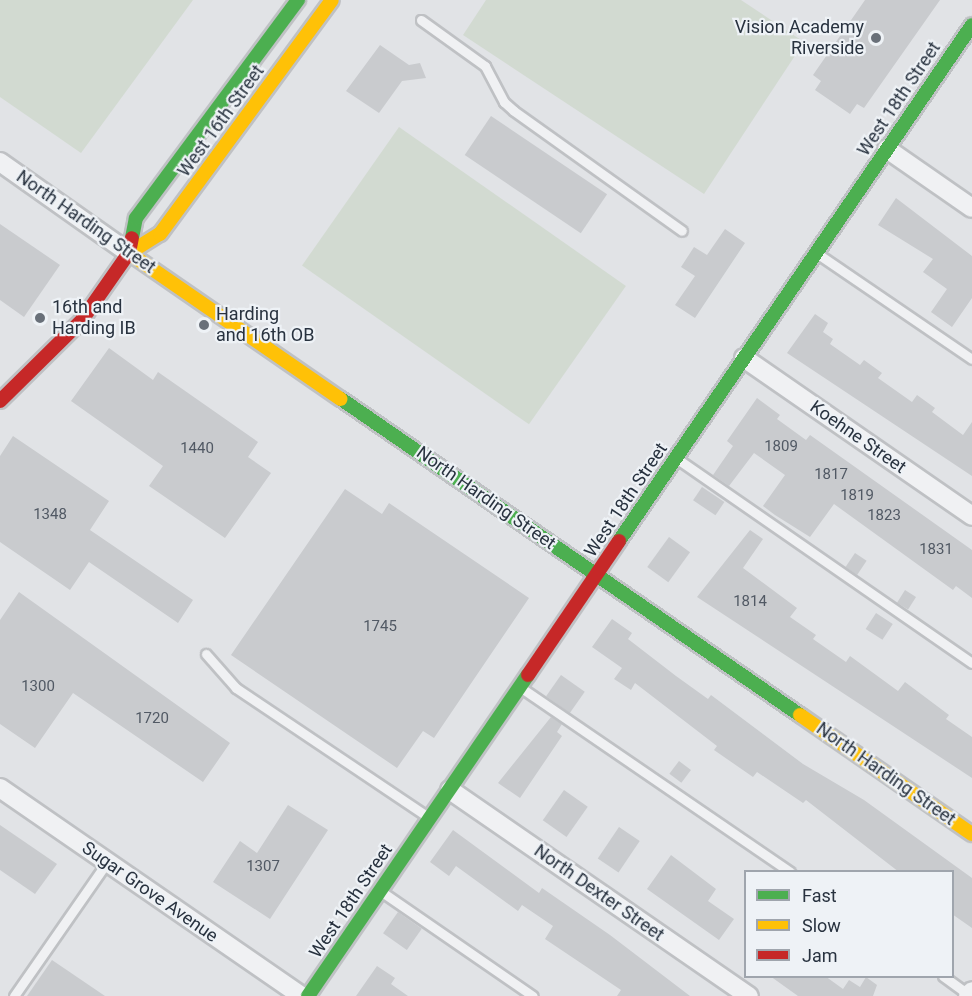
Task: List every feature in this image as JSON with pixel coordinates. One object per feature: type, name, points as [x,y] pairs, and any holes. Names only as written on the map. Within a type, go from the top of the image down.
[{"type":"street","name":"West 16th Street","points":[[129,253],[136,218],[298,0]]},
{"type":"street","name":"West 16th Street","points":[[0,401],[77,326],[129,253],[160,234],[332,0]]},
{"type":"street","name":"West 18th Street","points":[[308,996],[887,149],[962,47],[972,25]]},
{"type":"street","points":[[887,149],[972,208]]},
{"type":"street","name":"North Harding Street","points":[[0,162],[972,834]]},
{"type":"street","name":"Koehne Street","points":[[744,358],[972,516]]},
{"type":"street","name":"Sugar Grove Avenue","points":[[0,788],[301,996]]},
{"type":"street","name":"North Dexter Street","points":[[450,790],[749,996]]},
{"type":"lane","points":[[421,20],[485,66],[504,102],[514,111],[682,231]]},
{"type":"lane","points":[[816,253],[972,359]]},
{"type":"lane","points":[[676,458],[972,663]]},
{"type":"lane","points":[[206,654],[236,688],[430,819]]},
{"type":"lane","points":[[520,687],[787,870]]},
{"type":"lane","points":[[14,996],[107,862]]},
{"type":"lane","points":[[380,891],[532,996]]},
{"type":"lane","points":[[946,978],[970,994]]},
{"type":"shaded area","points":[[0,0],[193,0],[81,153],[0,97]]},
{"type":"shaded area","points":[[486,0],[741,0],[804,42],[704,194],[463,35]]},
{"type":"shaded area","points":[[399,127],[626,286],[529,424],[302,265]]},
{"type":"building","name":"Vision Academy Riverside","points":[[865,0],[940,0],[864,108],[857,104],[850,114],[815,90],[821,81],[813,75]]},
{"type":"building","points":[[380,45],[409,65],[420,63],[426,78],[402,81],[379,113],[346,91]]},
{"type":"building","points":[[491,116],[607,194],[581,233],[465,155]]},
{"type":"building","points":[[896,198],[972,256],[972,298],[952,327],[931,312],[947,289],[923,272],[933,259],[878,225]]},
{"type":"building","points":[[0,224],[60,265],[24,317],[0,300]]},
{"type":"building","points":[[725,229],[745,243],[695,318],[675,305],[695,276],[681,267],[694,247],[707,255]]},
{"type":"building","points":[[815,314],[828,323],[823,332],[833,339],[830,344],[860,365],[864,360],[882,373],[878,378],[912,402],[917,395],[935,408],[932,412],[963,435],[972,422],[972,476],[787,353]]},
{"type":"building","points":[[109,348],[153,380],[158,372],[258,442],[248,457],[271,473],[225,538],[149,486],[163,466],[71,401]]},
{"type":"building","points":[[757,398],[780,415],[777,419],[806,440],[810,435],[972,550],[972,598],[956,586],[953,590],[834,504],[810,537],[775,515],[763,506],[785,475],[754,453],[729,486],[713,475],[733,446],[727,441]]},
{"type":"building","points":[[13,436],[109,501],[90,530],[193,600],[178,623],[89,562],[70,590],[0,542],[0,456]]},
{"type":"building","points":[[702,487],[724,502],[715,515],[693,500]]},
{"type":"building","points":[[345,489],[382,514],[389,503],[529,598],[434,738],[423,731],[397,768],[231,655]]},
{"type":"building","points":[[750,530],[763,539],[743,568],[797,608],[790,617],[816,635],[813,639],[846,662],[850,656],[898,691],[905,682],[949,715],[946,719],[972,737],[972,778],[697,597]]},
{"type":"building","points":[[669,537],[690,552],[668,582],[647,567]]},
{"type":"building","points":[[855,553],[867,561],[857,575],[845,567]]},
{"type":"building","points":[[905,590],[916,597],[908,610],[897,603]]},
{"type":"building","points":[[19,592],[230,743],[203,782],[73,693],[35,748],[0,724],[0,620]]},
{"type":"building","points":[[876,613],[893,624],[882,640],[866,629]]},
{"type":"building","points":[[612,619],[632,633],[628,639],[676,676],[708,699],[711,695],[803,764],[864,800],[972,878],[972,928],[954,915],[954,870],[896,870],[806,800],[803,803],[757,772],[753,777],[714,750],[717,746],[635,683],[631,690],[614,679],[622,668],[592,647]]},
{"type":"building","points":[[561,675],[585,692],[570,713],[546,696]]},
{"type":"building","points":[[551,717],[562,724],[557,732],[562,736],[520,798],[498,783]]},
{"type":"building","points":[[679,761],[691,770],[681,783],[669,774]]},
{"type":"building","points":[[564,790],[588,807],[567,837],[543,820]]},
{"type":"building","points":[[288,805],[328,830],[270,919],[213,882],[240,841],[257,853]]},
{"type":"building","points":[[0,825],[57,864],[35,894],[0,870]]},
{"type":"building","points":[[619,827],[640,841],[618,872],[598,859]]},
{"type":"building","points":[[453,830],[539,893],[542,888],[610,935],[690,996],[617,996],[621,990],[545,939],[553,926],[522,905],[518,911],[456,866],[449,876],[430,862]]},
{"type":"building","points":[[671,855],[716,889],[708,901],[734,919],[719,940],[647,889]]},
{"type":"building","points":[[398,912],[422,929],[407,950],[383,933]]},
{"type":"building","points":[[52,960],[105,996],[27,996]]},
{"type":"building","points":[[377,966],[395,978],[391,984],[408,996],[356,996]]},
{"type":"building","points":[[773,978],[828,978],[843,989],[849,980],[860,987],[867,978],[877,985],[873,996],[798,996]]},
{"type":"traffic: fast","points":[[132,238],[136,218],[298,0]]},
{"type":"traffic: fast","points":[[619,541],[972,25]]},
{"type":"traffic: fast","points":[[341,399],[800,715]]},
{"type":"traffic: fast","points":[[308,996],[528,675]]},
{"type":"traffic: slow","points":[[129,253],[160,234],[332,0]]},
{"type":"traffic: slow","points":[[129,253],[341,399]]},
{"type":"traffic: slow","points":[[800,715],[972,834]]},
{"type":"traffic: jam","points":[[0,401],[82,320],[129,253],[132,238]]},
{"type":"traffic: jam","points":[[528,675],[619,541]]},
{"type":"place","name":"Vision Academy Riverside","points":[[876,38]]},
{"type":"place","name":"16th and Harding IB","points":[[40,318]]},
{"type":"place","name":"Harding and 16th OB","points":[[204,325]]}]
